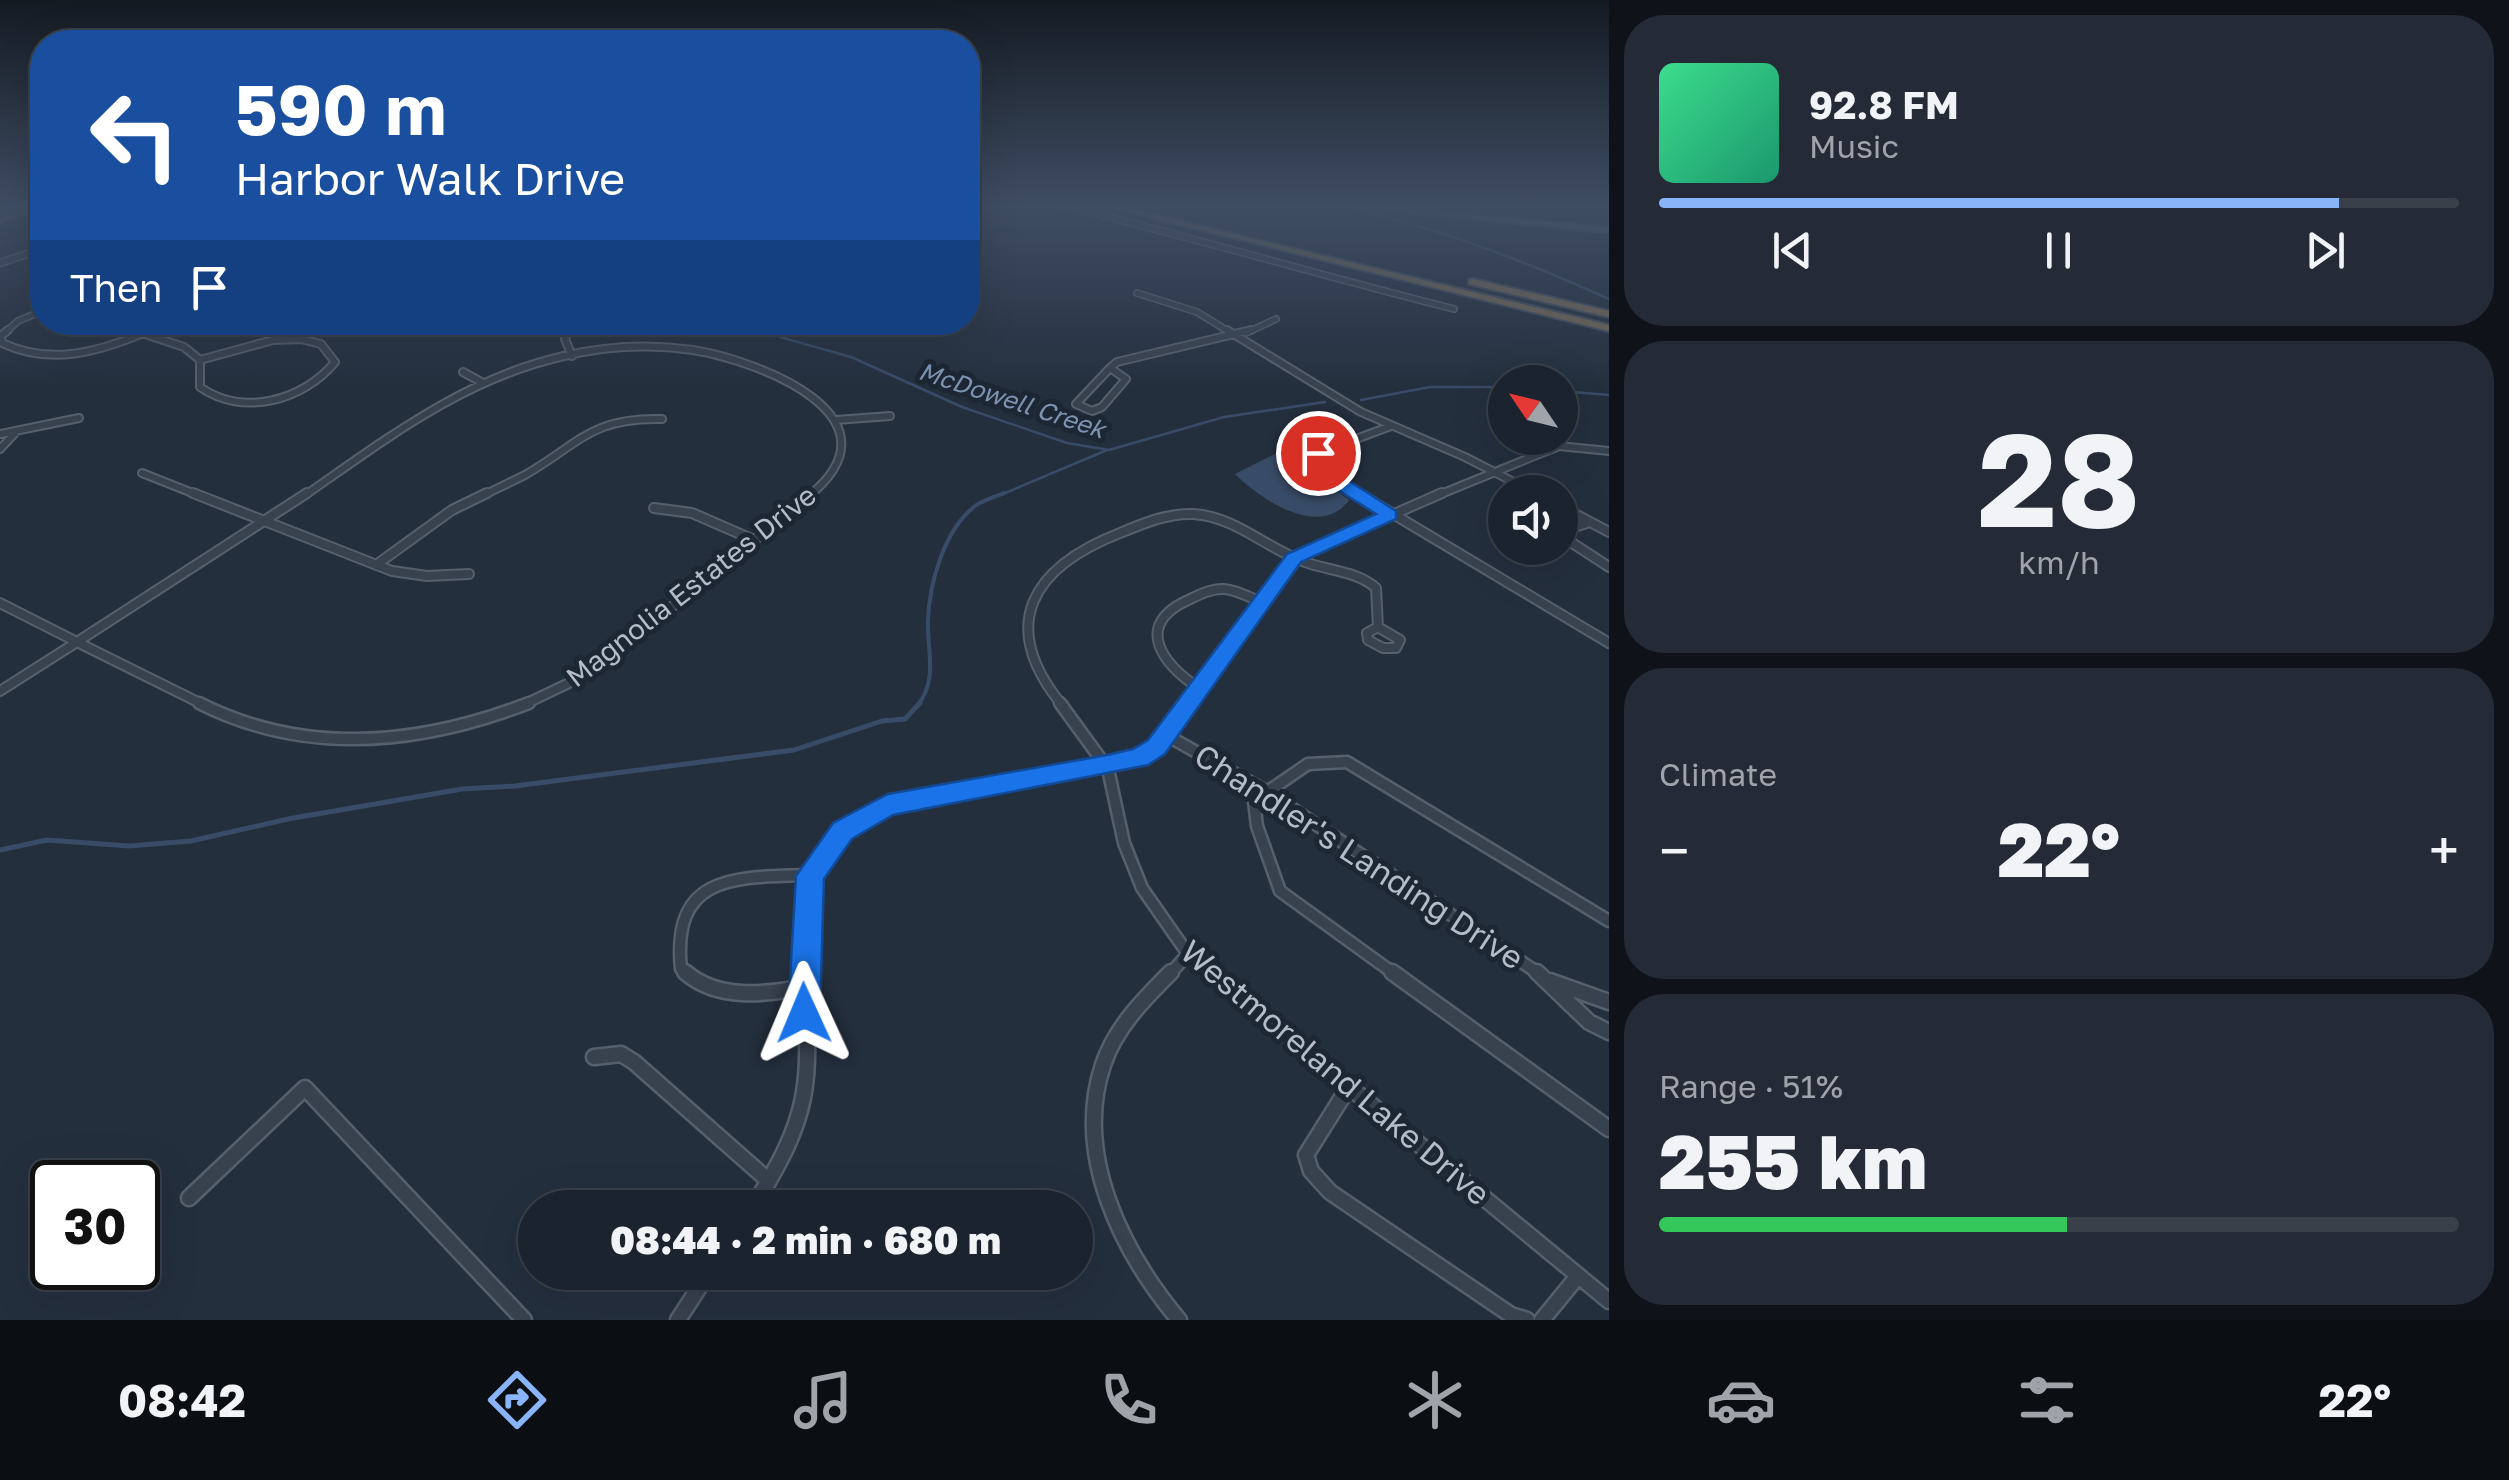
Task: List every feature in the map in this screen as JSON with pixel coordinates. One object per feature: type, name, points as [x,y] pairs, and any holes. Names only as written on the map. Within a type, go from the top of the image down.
[{"type":"highway","points":[[1367,267],[1609,321]]},
{"type":"highway","points":[[1374,267],[1386,269]]},
{"type":"highway","points":[[1376,267],[1609,321]]},
{"type":"highway","points":[[1388,267],[1609,321]]},
{"type":"highway","points":[[1395,267],[1609,321]]},
{"type":"street","points":[[1289,267],[1454,309]]},
{"type":"street","points":[[1137,293],[1182,305],[1391,426],[1500,475]]},
{"type":"street","points":[[30,317],[12,325],[1,336],[2,343],[29,353],[70,355],[139,335]]},
{"type":"street","points":[[1110,368],[1126,378],[1106,402],[1092,411],[1076,404],[1110,368],[1130,358],[1238,336],[1276,320]]},
{"type":"street","points":[[145,335],[188,349],[200,360],[202,390],[223,400],[276,398],[300,390],[322,377],[334,362],[321,344],[292,338],[261,342],[200,360]]},
{"type":"street","points":[[162,339],[164,335]]},
{"type":"street","points":[[566,335],[572,356]]},
{"type":"street","points":[[0,691],[266,522],[432,409],[483,383],[572,356],[660,346],[718,352],[744,362],[813,398],[836,420],[890,416]]},
{"type":"street","points":[[463,372],[483,383]]},
{"type":"street","points":[[0,434],[80,418]]},
{"type":"street","points":[[376,565],[452,510],[526,474],[590,430],[632,418],[662,418]]},
{"type":"street","name":"Magnolia Estates Drive","points":[[0,603],[237,722],[269,732],[340,740],[416,735],[490,717],[570,683],[622,648],[836,470],[844,442],[836,420]]},
{"type":"street","points":[[1391,426],[1324,450],[1318,453],[1316,463],[1333,480],[1609,643]]},
{"type":"street","points":[[0,449],[16,431]]},
{"type":"street","points":[[763,1190],[782,1161],[802,1112],[807,1067],[803,986],[810,876],[843,831],[888,805],[1139,758],[1156,747],[1294,558],[1559,446],[1605,450]]},
{"type":"street","points":[[142,473],[376,565],[427,576],[469,574]]},
{"type":"street","points":[[654,508],[692,513],[754,540]]},
{"type":"street","name":"Westmoreland Lake Drive","points":[[1378,626],[1376,588],[1366,580],[1294,558],[1222,519],[1188,514],[1145,523],[1068,554],[1048,573],[1028,611],[1030,651],[1051,690],[1107,765],[1116,792],[1124,844],[1137,882],[1158,917],[1188,954],[1609,1301]]},
{"type":"street","points":[[1578,516],[1609,532]]},
{"type":"street","points":[[1590,522],[1568,530],[1563,538],[1609,567]]},
{"type":"street","points":[[1200,688],[1172,670],[1156,645],[1158,621],[1174,604],[1210,591],[1226,589],[1261,602]]},
{"type":"street","name":"Chandler's Landing Drive","points":[[1166,734],[1266,791],[1550,982],[1589,1022],[1609,1032]]},
{"type":"street","points":[[1609,920],[1347,762],[1327,756],[1293,769],[1254,802],[1257,826],[1280,891],[1609,1128]]},
{"type":"street","points":[[803,986],[782,992],[726,992],[700,984],[681,969],[677,923],[690,900],[705,890],[783,876],[810,876]]},
{"type":"street","points":[[1179,1320],[1142,1270],[1108,1203],[1097,1160],[1092,1112],[1100,1074],[1120,1030],[1188,954]]},
{"type":"street","name":"Chandler's Landing Drive","points":[[1550,982],[1570,985],[1609,1002]]},
{"type":"street","points":[[594,1058],[621,1054],[634,1062],[769,1181]]},
{"type":"street","points":[[188,1198],[304,1088],[524,1320]]},
{"type":"street","points":[[1348,1088],[1306,1155],[1306,1167],[1330,1192],[1511,1315],[1527,1320]]},
{"type":"street","points":[[1542,1320],[1578,1276]]},
{"type":"street","points":[[678,1320],[697,1290]]},
{"type":"water","points":[[1275,454],[1290,457],[1349,500],[1337,511],[1307,516],[1274,504],[1235,474]]},
{"type":"waterway","points":[[1534,267],[1609,299]]},
{"type":"waterway","name":"McDowell Creek","points":[[777,335],[851,357],[962,407],[1067,443],[1109,450],[1224,417],[1325,402]]},
{"type":"waterway","name":"McDowell Creek","points":[[1361,400],[1430,387],[1488,387]]},
{"type":"waterway","name":"McDowell Creek","points":[[1578,392],[1609,395]]},
{"type":"waterway","points":[[998,496],[1107,450]]},
{"type":"waterway","points":[[918,705],[930,675],[929,606],[940,559],[964,516],[978,504],[1004,493]]},
{"type":"waterway","points":[[0,850],[47,840],[129,846],[191,841],[288,819],[462,789],[515,786],[794,750],[882,721],[905,719],[920,703]]},
{"type":"route","points":[[804,1013],[810,876],[843,831],[888,805],[1139,758],[1156,747],[1180,717],[1294,558],[1390,515],[1322,472],[1316,463],[1318,453]]}]
